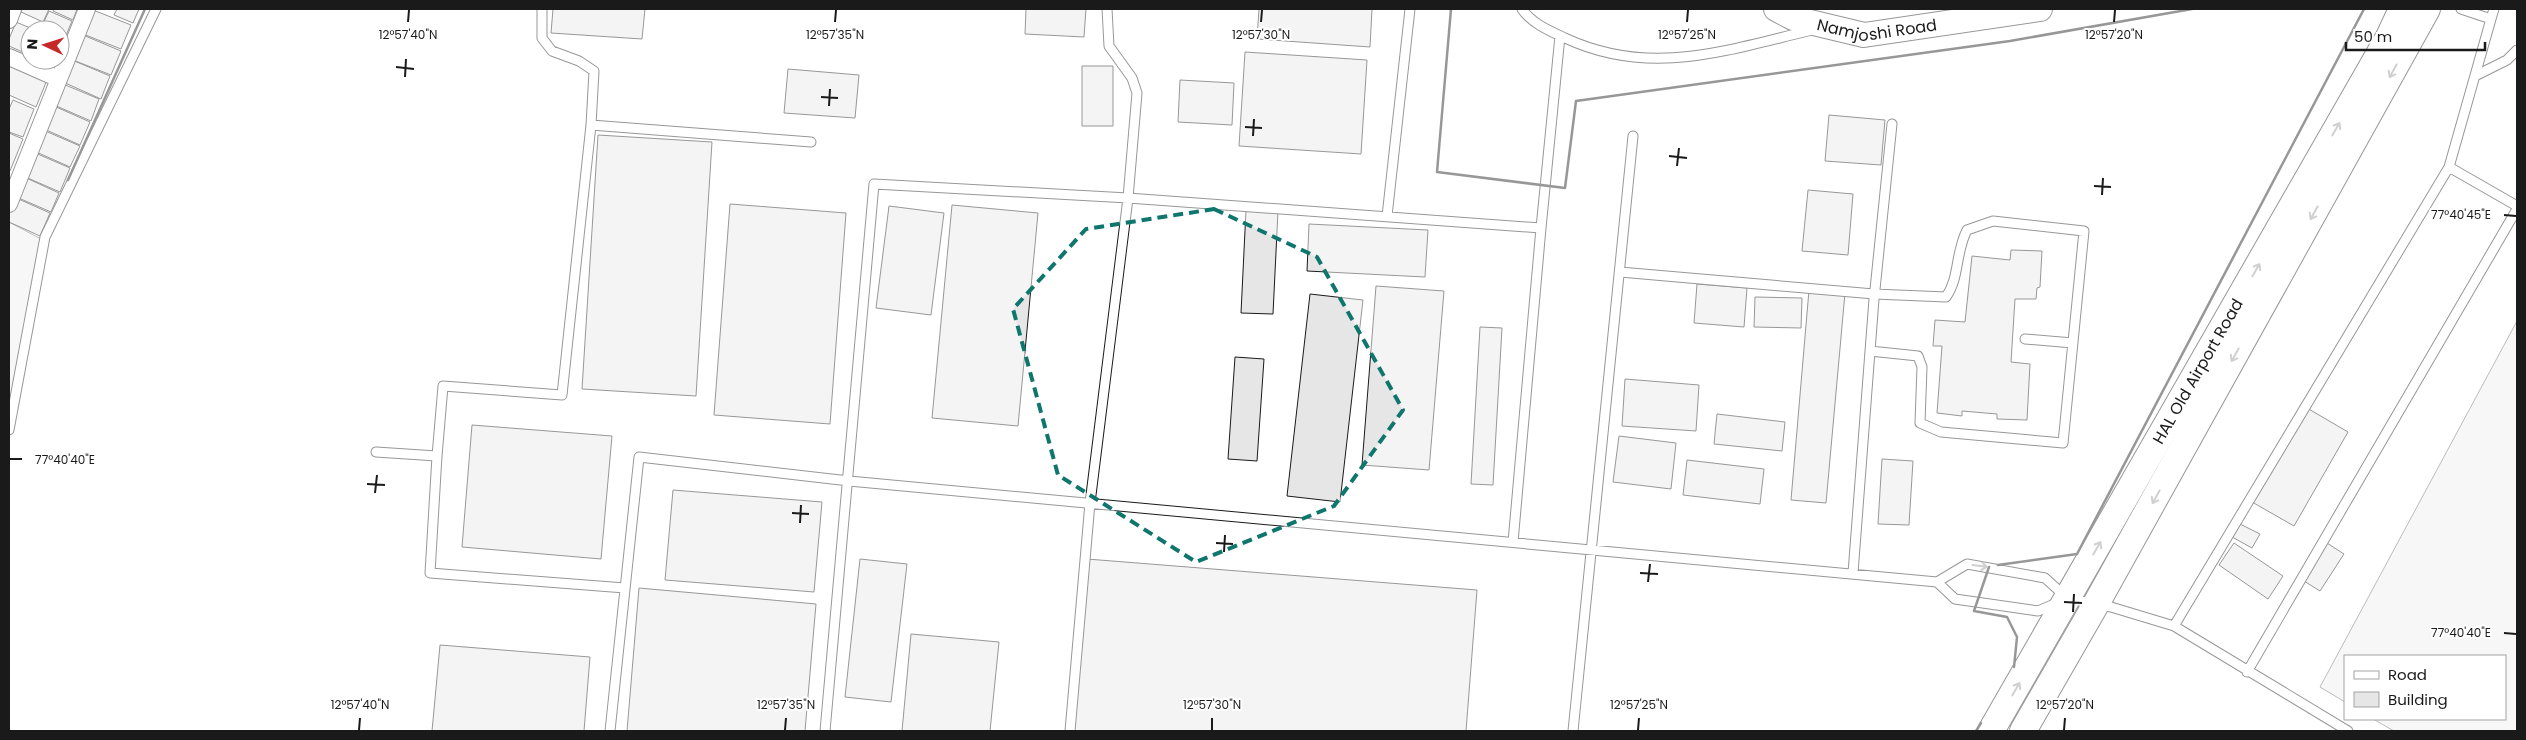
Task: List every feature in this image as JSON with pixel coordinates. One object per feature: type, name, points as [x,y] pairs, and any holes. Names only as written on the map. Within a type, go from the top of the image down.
[{"type":"main road","name":"Namjoshi Road","points":[[1776,9],[1793,18],[1824,27],[1864,35],[2040,9]]},
{"type":"main road","name":"HAL Old Airport Road","points":[[1991,731],[2384,46],[2415,15]]},
{"type":"main road","name":"HAL Old Airport Road","points":[[2023,731],[2096,604],[2415,15]]},
{"type":"street","points":[[9,20],[13,9]]},
{"type":"street","points":[[9,204],[87,9]]},
{"type":"street","points":[[9,57],[59,79]]},
{"type":"lane","points":[[9,430],[45,237],[156,9]]},
{"type":"lane","points":[[542,9],[542,38],[552,50],[579,60],[594,71],[591,125],[562,395],[443,386],[430,572],[625,588]]},
{"type":"lane","points":[[1070,731],[1090,503],[1128,198],[1136,93],[1132,78],[1109,46],[1107,9]]},
{"type":"lane","points":[[1387,216],[1410,9]]},
{"type":"lane","points":[[1522,9],[1544,28],[1583,47],[1657,60],[1697,58],[1824,27]]},
{"type":"lane","points":[[2461,9],[2491,19]]},
{"type":"lane","points":[[2174,626],[2449,167],[2494,9]]},
{"type":"lane","points":[[1513,542],[1560,36]]},
{"type":"lane","points":[[2475,76],[2507,60],[2517,50]]},
{"type":"lane","points":[[1853,573],[1874,294],[1892,124]]},
{"type":"lane","points":[[591,125],[811,142]]},
{"type":"lane","points":[[1573,731],[1633,136]]},
{"type":"lane","points":[[2247,672],[2517,208],[2449,167]]},
{"type":"lane","points":[[826,731],[874,184],[1128,198],[1541,228]]},
{"type":"lane","points":[[1620,272],[1874,294],[1946,297],[1954,286],[1959,244],[1967,230],[1993,222],[2084,232],[2063,443],[1941,432],[1928,428],[1920,423],[1922,367],[1918,356],[1870,351]]},
{"type":"lane","points":[[2025,339],[2074,343]]},
{"type":"lane","points":[[376,452],[437,456]]},
{"type":"lane","points":[[610,731],[639,457],[849,481],[1937,582],[1967,564],[2045,578],[2068,599]]},
{"type":"lane","points":[[1937,582],[1955,599],[2038,611],[2068,599],[2096,604],[2174,626],[2247,672],[2348,731]]},
{"type":"highlighted area","points":[[1214,209],[1317,257],[1403,410],[1334,506],[1196,562],[1058,475],[1013,309],[1086,229]]},
{"type":"shaded area","points":[[9,222],[41,239],[9,416]]},
{"type":"shaded area","points":[[2517,321],[2517,731],[2394,731],[2375,720],[2506,720],[2506,655],[2344,655],[2344,701],[2320,687]]},
{"type":"building","points":[[22,9],[49,9],[44,20],[39,20],[21,12]]},
{"type":"building","points":[[54,9],[77,9],[73,20],[53,11]]},
{"type":"building","points":[[117,9],[139,9],[133,23],[114,15]]},
{"type":"building","points":[[553,9],[645,9],[642,39],[551,33]]},
{"type":"building","points":[[1026,9],[1086,9],[1084,37],[1025,34]]},
{"type":"building","points":[[1259,9],[1372,9],[1370,47],[1257,39]]},
{"type":"building","points":[[93,10],[131,25],[121,49],[83,34]]},
{"type":"building","points":[[49,11],[70,20],[45,20]]},
{"type":"building","points":[[16,22],[20,24],[20,51],[9,46],[9,39]]},
{"type":"building","points":[[83,35],[121,51],[111,75],[73,60]]},
{"type":"building","points":[[1245,52],[1367,60],[1361,154],[1239,146]]},
{"type":"building","points":[[72,60],[110,76],[101,99],[63,82],[68,70],[70,70]]},
{"type":"building","points":[[9,63],[20,68],[20,70],[25,70],[47,80],[36,107],[9,95]]},
{"type":"building","points":[[1082,66],[1113,66],[1113,126],[1082,126]]},
{"type":"building","points":[[788,69],[859,75],[855,118],[784,113]]},
{"type":"building","points":[[1180,80],[1234,83],[1232,125],[1178,122]]},
{"type":"building","points":[[63,84],[99,99],[91,121],[54,105]]},
{"type":"building","points":[[13,100],[34,109],[23,137],[9,132],[9,109]]},
{"type":"building","points":[[54,106],[90,122],[80,145],[44,129]]},
{"type":"building","points":[[1829,115],[1885,120],[1881,165],[1825,161]]},
{"type":"building","points":[[43,130],[80,146],[70,167],[34,151]]},
{"type":"building","points":[[9,133],[23,139],[10,171],[9,171]]},
{"type":"building","points":[[598,135],[712,142],[696,396],[582,389]]},
{"type":"building","points":[[33,152],[70,168],[60,192],[23,176]]},
{"type":"building","points":[[22,176],[59,193],[51,212],[14,196]]},
{"type":"building","points":[[1808,190],[1853,194],[1848,255],[1802,251]]},
{"type":"building","points":[[14,197],[50,213],[40,236],[9,222],[9,208]]},
{"type":"building","points":[[730,204],[846,213],[830,424],[714,415]]},
{"type":"building","points":[[952,205],[1038,213],[1018,426],[932,418]]},
{"type":"building","points":[[889,206],[944,213],[931,315],[876,308]]},
{"type":"building","points":[[1246,210],[1278,211],[1273,314],[1241,313]]},
{"type":"building","points":[[1309,224],[1428,230],[1425,277],[1307,271]]},
{"type":"building","points":[[2011,250],[2042,251],[2040,287],[2037,288],[2036,299],[2015,299],[2011,362],[2030,364],[2027,420],[1997,419],[1997,414],[1962,411],[1962,416],[1937,413],[1942,346],[1933,346],[1935,320],[1965,322],[1972,256],[2010,260]]},
{"type":"building","points":[[1697,284],[1747,288],[1744,327],[1694,323]]},
{"type":"building","points":[[1376,286],[1444,291],[1429,470],[1362,465]]},
{"type":"building","points":[[1809,290],[1845,293],[1826,503],[1791,500]]},
{"type":"building","points":[[1310,294],[1363,300],[1340,502],[1287,496]]},
{"type":"building","points":[[1755,297],[1802,298],[1801,328],[1754,327]]},
{"type":"building","points":[[1480,327],[1502,328],[1493,485],[1471,484]]},
{"type":"building","points":[[1235,357],[1264,359],[1257,461],[1228,459]]},
{"type":"building","points":[[1625,379],[1699,385],[1696,431],[1622,426]]},
{"type":"building","points":[[2307,408],[2348,432],[2294,526],[2252,502]]},
{"type":"building","points":[[1717,414],[1785,422],[1782,451],[1714,444]]},
{"type":"building","points":[[472,425],[612,436],[601,559],[462,547]]},
{"type":"building","points":[[1619,436],[1676,443],[1671,489],[1613,482]]},
{"type":"building","points":[[1882,459],[1913,461],[1909,525],[1878,524]]},
{"type":"building","points":[[1687,460],[1764,469],[1760,504],[1683,495]]},
{"type":"building","points":[[673,490],[822,502],[814,592],[665,580]]},
{"type":"building","points":[[2240,524],[2260,534],[2252,548],[2232,537]]},
{"type":"building","points":[[2234,543],[2283,576],[2268,599],[2219,565]]},
{"type":"building","points":[[2327,543],[2344,554],[2320,591],[2304,581]]},
{"type":"building","points":[[860,559],[907,564],[891,702],[845,697]]},
{"type":"building","points":[[1087,559],[1477,590],[1466,731],[1074,731]]},
{"type":"building","points":[[639,588],[816,604],[805,731],[627,731]]},
{"type":"building","points":[[911,634],[999,642],[990,731],[902,731]]},
{"type":"building","points":[[440,645],[590,657],[584,731],[432,731]]},
{"type":"wall","points":[[68,180],[145,9]]},
{"type":"wall","points":[[1451,9],[1437,172],[1565,188],[1576,101],[2010,41],[2192,9]]},
{"type":"wall","points":[[1998,565],[2077,554],[2364,9]]},
{"type":"wall","points":[[1989,567],[1974,611],[2007,617],[2017,637],[2014,667]]},
{"type":"wall","points":[[1976,731],[1981,723]]}]
